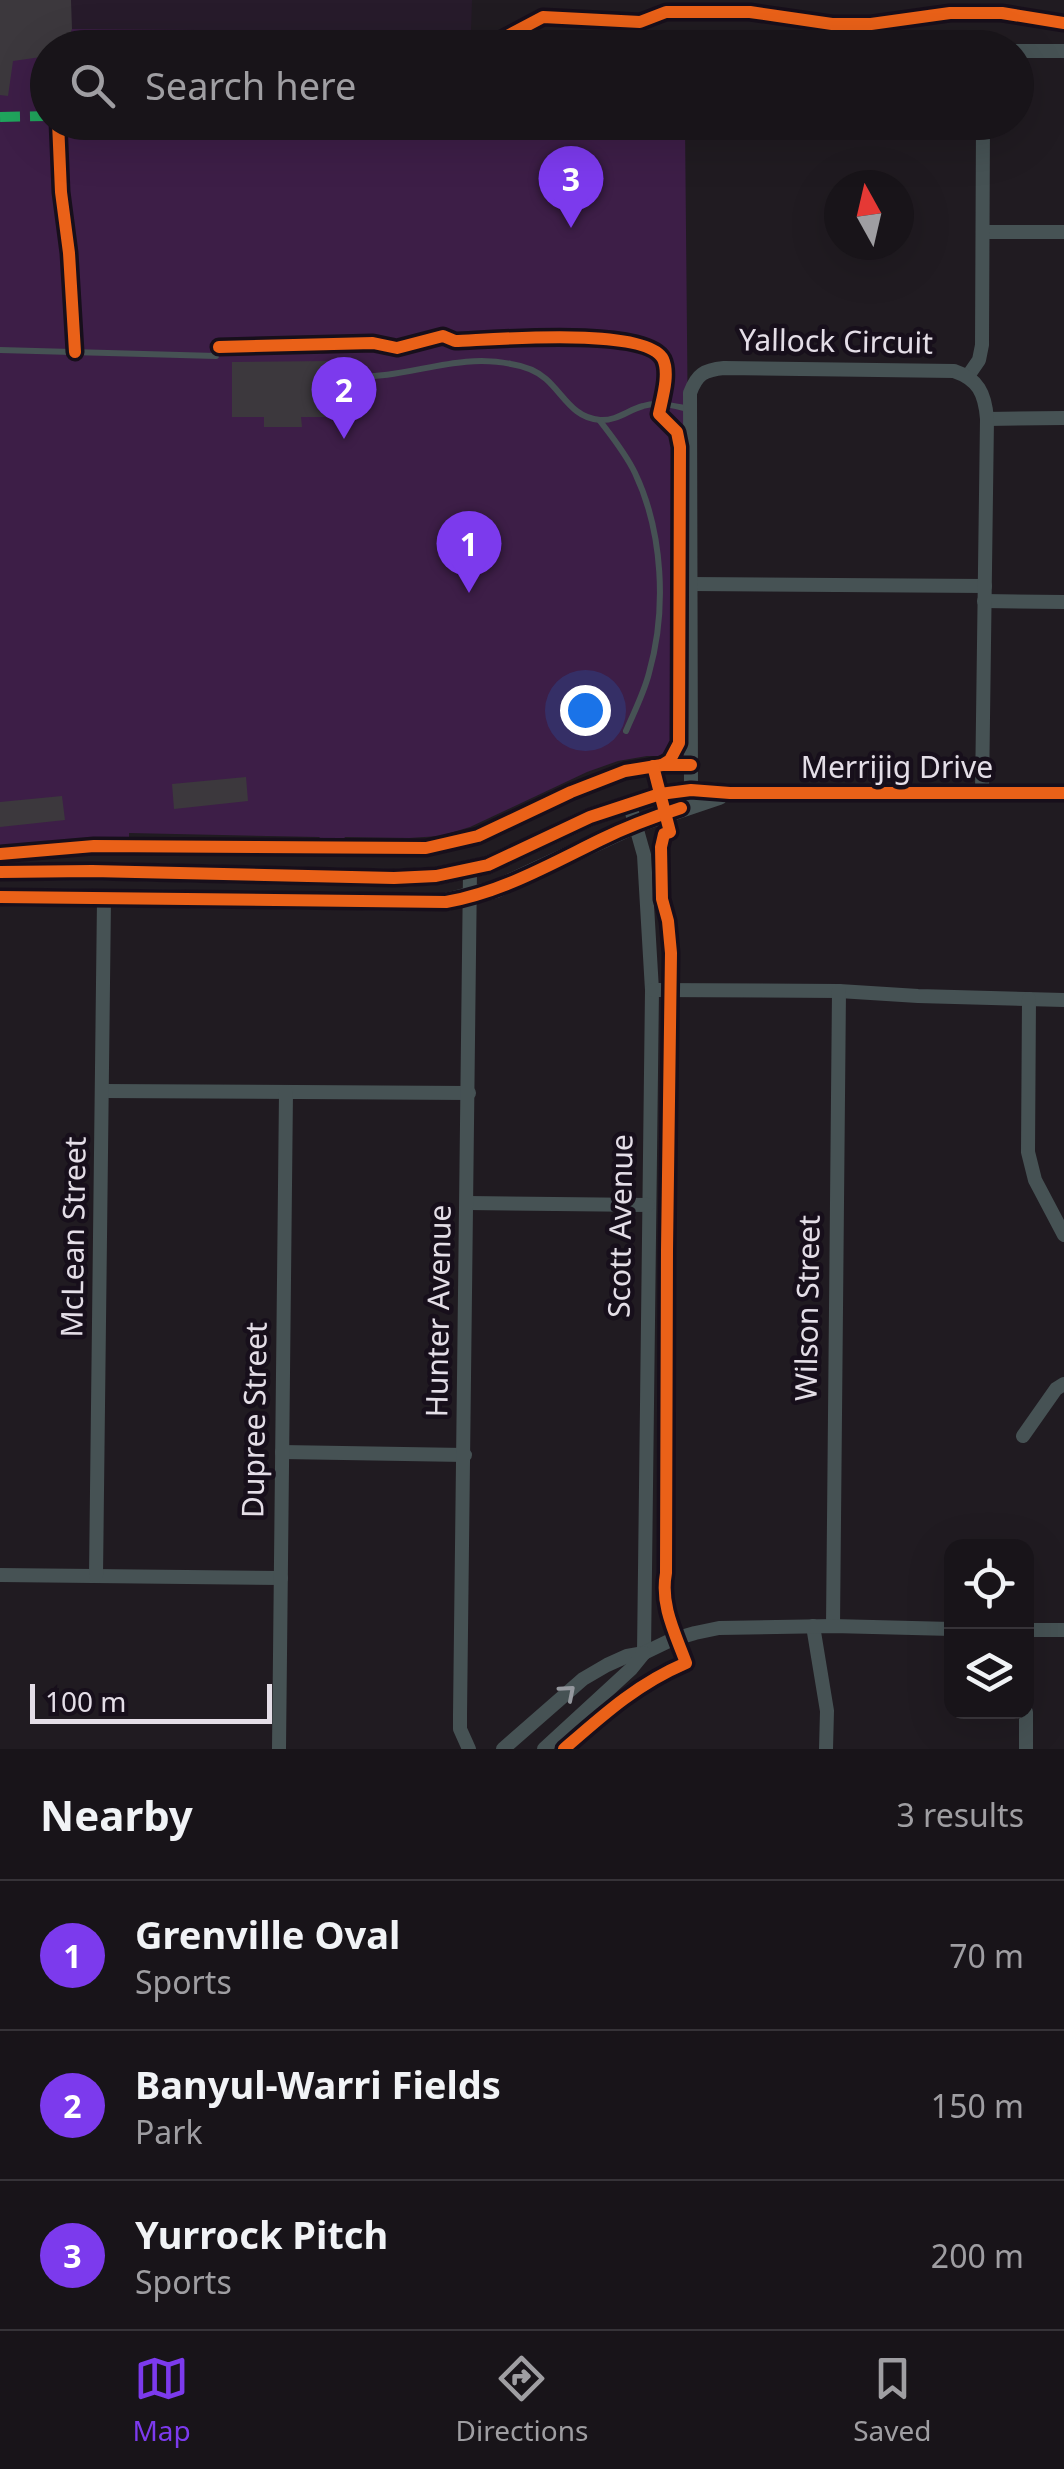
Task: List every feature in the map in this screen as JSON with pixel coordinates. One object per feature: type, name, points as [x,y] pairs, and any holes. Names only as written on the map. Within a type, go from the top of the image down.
[{"type":"street","points":[[1034,51],[1064,50]]},
{"type":"street","points":[[968,376],[979,360],[982,345],[983,140]]},
{"type":"street","points":[[983,232],[1064,232]]},
{"type":"street","name":"Yallock Circuit","points":[[691,790],[690,393],[696,377],[708,370],[954,371],[968,376],[982,389],[987,419],[982,793]]},
{"type":"street","points":[[987,419],[1064,418]]},
{"type":"street","points":[[691,584],[985,593],[1064,602]]},
{"type":"street","name":"Merrijig Drive","points":[[0,897],[426,903],[470,898],[530,876],[636,824],[730,792]]},
{"type":"street","name":"Merrijig Drive","points":[[0,872],[436,876],[470,870],[518,853],[590,817],[664,793],[1064,793]]},
{"type":"street","name":"Scott Avenue","points":[[629,802],[644,855],[652,990],[644,1654]]},
{"type":"street","name":"Hunter Avenue","points":[[469,1749],[460,1729],[470,870]]},
{"type":"street","name":"McLean Street","points":[[96,1576],[104,899]]},
{"type":"street","points":[[652,990],[839,991],[1064,1000]]},
{"type":"street","name":"Wilson Street","points":[[833,1626],[839,991]]},
{"type":"street","points":[[1029,999],[1028,1152],[1036,1180],[1064,1235]]},
{"type":"street","points":[[103,1091],[469,1094]]},
{"type":"street","name":"Dupree Street","points":[[279,1749],[286,1092]]},
{"type":"street","points":[[467,1204],[648,1205]]},
{"type":"street","points":[[1023,1436],[1056,1389],[1064,1384]]},
{"type":"street","points":[[282,1452],[464,1455]]},
{"type":"street","points":[[0,1575],[281,1578]]},
{"type":"street","points":[[813,1626],[826,1711],[826,1749]]},
{"type":"street","points":[[503,1749],[584,1679],[617,1660],[644,1654],[671,1640],[719,1628],[944,1628]]},
{"type":"street","points":[[1034,1630],[1064,1630]]},
{"type":"street","points":[[544,1749],[644,1654]]},
{"type":"street","points":[[1026,1719],[1026,1749]]},
{"type":"lane","points":[[0,350],[216,356]]},
{"type":"lane","points":[[351,376],[390,376],[445,363],[482,360],[530,369],[545,378],[582,416],[599,420],[624,416],[649,404],[690,409]]},
{"type":"lane","points":[[599,420],[630,463],[644,496],[658,569],[659,609],[650,670],[626,731]]},
{"type":"shaded area","points":[[71,0],[472,0],[471,30],[71,29]]},
{"type":"shaded area","points":[[72,29],[194,30],[30,30],[30,140],[685,140],[691,756],[647,756],[618,761],[470,827],[440,836],[345,837],[340,845],[329,846],[319,837],[129,833],[129,839],[0,846],[0,30]]},
{"type":"building","points":[[0,0],[71,0],[72,30],[30,30],[30,59],[13,61],[8,96],[0,95]]},
{"type":"building","points":[[332,361],[332,417],[301,417],[302,427],[264,427],[264,417],[232,417],[232,362]]},
{"type":"building","points":[[246,777],[248,801],[174,809],[172,784]]},
{"type":"building","points":[[62,796],[65,820],[0,827],[0,802]]},
{"type":"marked path","points":[[0,117],[30,116]]},
{"type":"cycle path","points":[[518,30],[543,17],[640,22],[666,12],[750,12],[832,24],[871,24],[950,13],[1002,13],[1064,23]]},
{"type":"cycle path","points":[[59,140],[75,352]]},
{"type":"cycle path","points":[[219,347],[373,343],[397,348],[443,336],[455,341],[566,337],[628,342],[651,349],[663,359],[666,379],[659,414],[677,432],[680,447],[679,743],[670,760],[662,765]]},
{"type":"cycle path","points":[[0,854],[94,846],[426,848],[478,836],[625,771],[691,765]]},
{"type":"cycle path","points":[[564,1749],[636,1690],[686,1663],[665,1596],[671,953],[662,899],[661,847],[664,834],[670,832],[653,766]]},
{"type":"cycle path","points":[[0,872],[436,876],[488,865],[590,817],[660,794],[691,790],[1064,793]]},
{"type":"cycle path","points":[[0,897],[446,902],[506,885],[620,831],[681,808]]},
{"type":"place","name":"Yurrock Pitch","points":[[571,228]]},
{"type":"place","name":"Banyul-Warri Fields","points":[[344,439]]},
{"type":"place","name":"Grenville Oval","points":[[469,593]]}]
